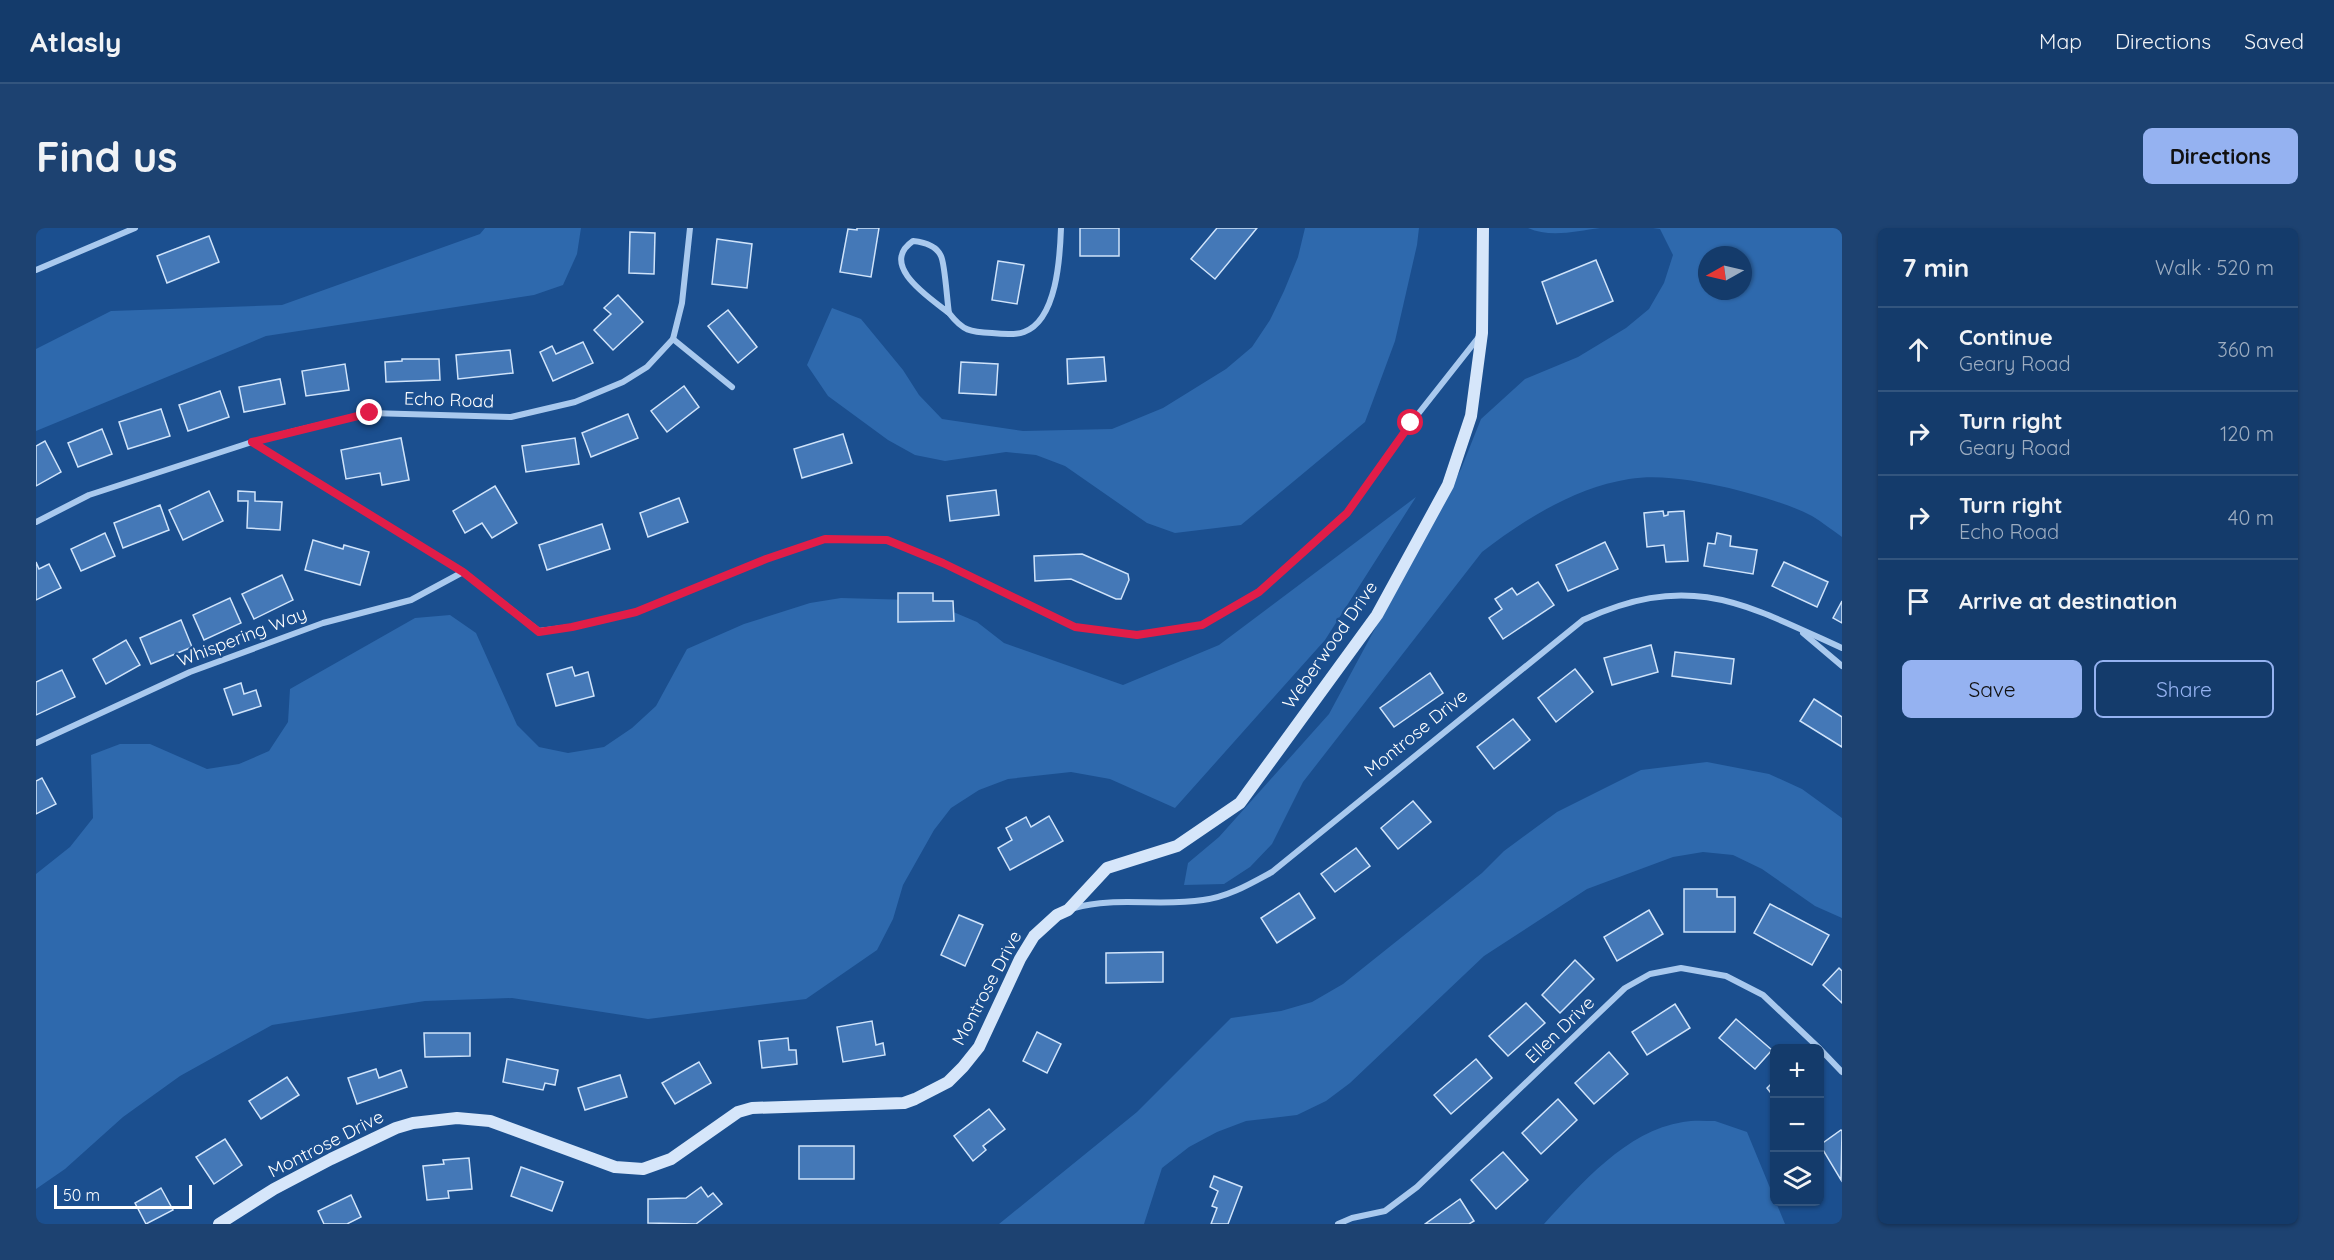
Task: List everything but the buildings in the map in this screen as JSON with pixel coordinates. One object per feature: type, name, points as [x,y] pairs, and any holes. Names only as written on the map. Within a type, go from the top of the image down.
[{"type":"street","points":[[36,270],[135,228]]},
{"type":"street","name":"Echo Road","points":[[36,522],[89,495],[252,442],[370,413],[511,417],[575,402],[631,377],[647,367],[673,339],[682,303],[690,228]]},
{"type":"street","points":[[949,313],[941,256],[932,246],[912,241],[905,247],[900,259],[903,271],[916,287],[949,313],[958,325],[968,331],[1024,332],[1036,324],[1052,297],[1062,228]]},
{"type":"street","name":"Weberwood Drive","points":[[1068,910],[1107,868],[1178,846],[1240,803],[1370,624],[1448,485],[1471,416],[1482,333],[1483,228]]},
{"type":"street","points":[[252,442],[463,572],[539,632],[636,612],[766,559],[825,539],[887,540],[943,563],[1075,627],[1137,635],[1202,625],[1259,592],[1347,513],[1411,423],[1482,333]]},
{"type":"street","points":[[673,339],[732,387]]},
{"type":"street","name":"Whispering Way","points":[[36,742],[190,672],[323,623],[411,600],[463,572]]},
{"type":"street","name":"Montrose Drive","points":[[219,1224],[331,1159],[396,1128],[413,1123],[457,1118],[490,1121],[615,1167],[643,1169],[670,1160],[738,1112],[752,1108],[885,1104],[915,1100],[948,1082],[979,1047],[1020,959],[1034,936],[1057,915],[1088,904],[1110,901],[1203,900],[1233,892],[1272,872],[1290,860],[1576,625],[1599,613],[1644,598],[1690,594],[1725,599],[1842,648]]},
{"type":"street","points":[[1796,627],[1842,666]]},
{"type":"street","name":"Ellen Drive","points":[[1338,1224],[1385,1210],[1417,1187],[1625,988],[1650,974],[1682,968],[1726,976],[1763,995],[1814,1044]]},
{"type":"street","name":"Ellen Drive","points":[[1824,1054],[1842,1072]]},
{"type":"shaded area","points":[[485,228],[581,228],[577,254],[563,285],[534,295],[266,336],[36,431],[36,349],[111,311],[282,305],[480,234]]},
{"type":"shaded area","points":[[1305,228],[1419,228],[1395,341],[1365,422],[1241,525],[1175,533],[1147,523],[1065,466],[1036,455],[1006,452],[945,461],[915,455],[888,440],[828,396],[807,365],[832,308],[861,319],[903,370],[919,395],[942,419],[1023,431],[1112,429],[1163,408],[1226,369],[1252,347],[1270,320],[1284,291],[1298,257]]},
{"type":"shaded area","points":[[1528,228],[1600,228],[1545,233]]},
{"type":"shaded area","points":[[1653,228],[1842,228],[1842,537],[1812,516],[1782,503],[1729,488],[1679,479],[1654,477],[1609,483],[1551,506],[1482,552],[1303,782],[1272,844],[1250,867],[1224,884],[1184,885],[1188,863],[1219,837],[1329,714],[1461,469],[1481,419],[1525,379],[1578,357],[1626,328],[1649,309],[1664,283],[1673,255],[1660,229]]},
{"type":"shaded area","points":[[1416,497],[1325,640],[1175,808],[1110,779],[1071,772],[1008,779],[979,790],[951,808],[934,830],[903,885],[893,919],[877,950],[806,999],[648,1019],[512,998],[425,1001],[272,1025],[180,1076],[123,1117],[65,1169],[36,1189],[36,874],[70,847],[93,818],[91,755],[120,744],[150,744],[207,769],[239,764],[269,751],[288,722],[290,689],[415,618],[450,615],[476,633],[517,725],[539,747],[568,753],[604,747],[632,728],[656,706],[687,649],[744,624],[810,603],[841,598],[912,600],[944,608],[977,622],[1004,643],[1123,685],[1219,645]]},
{"type":"shaded area","points":[[1707,762],[1769,774],[1802,789],[1842,818],[1842,918],[1815,906],[1762,869],[1733,855],[1703,852],[1673,857],[1587,889],[1484,956],[1350,1083],[1326,1101],[1297,1115],[1246,1121],[1217,1132],[1189,1147],[1162,1168],[1144,1224],[999,1224],[1137,1112],[1231,1018],[1281,1011],[1312,1002],[1343,984],[1482,873],[1504,851],[1557,812],[1641,770]]},
{"type":"shaded area","points":[[1695,1121],[1715,1121],[1747,1132],[1770,1188],[1770,1206],[1778,1206],[1785,1224],[1544,1224],[1573,1192],[1606,1161],[1624,1148],[1662,1127]]},
{"type":"route","points":[[370,413],[252,442],[463,572],[539,632],[636,612],[766,559],[825,539],[887,540],[943,563],[1075,627],[1137,635],[1202,625],[1259,592],[1347,513],[1411,423]]}]
